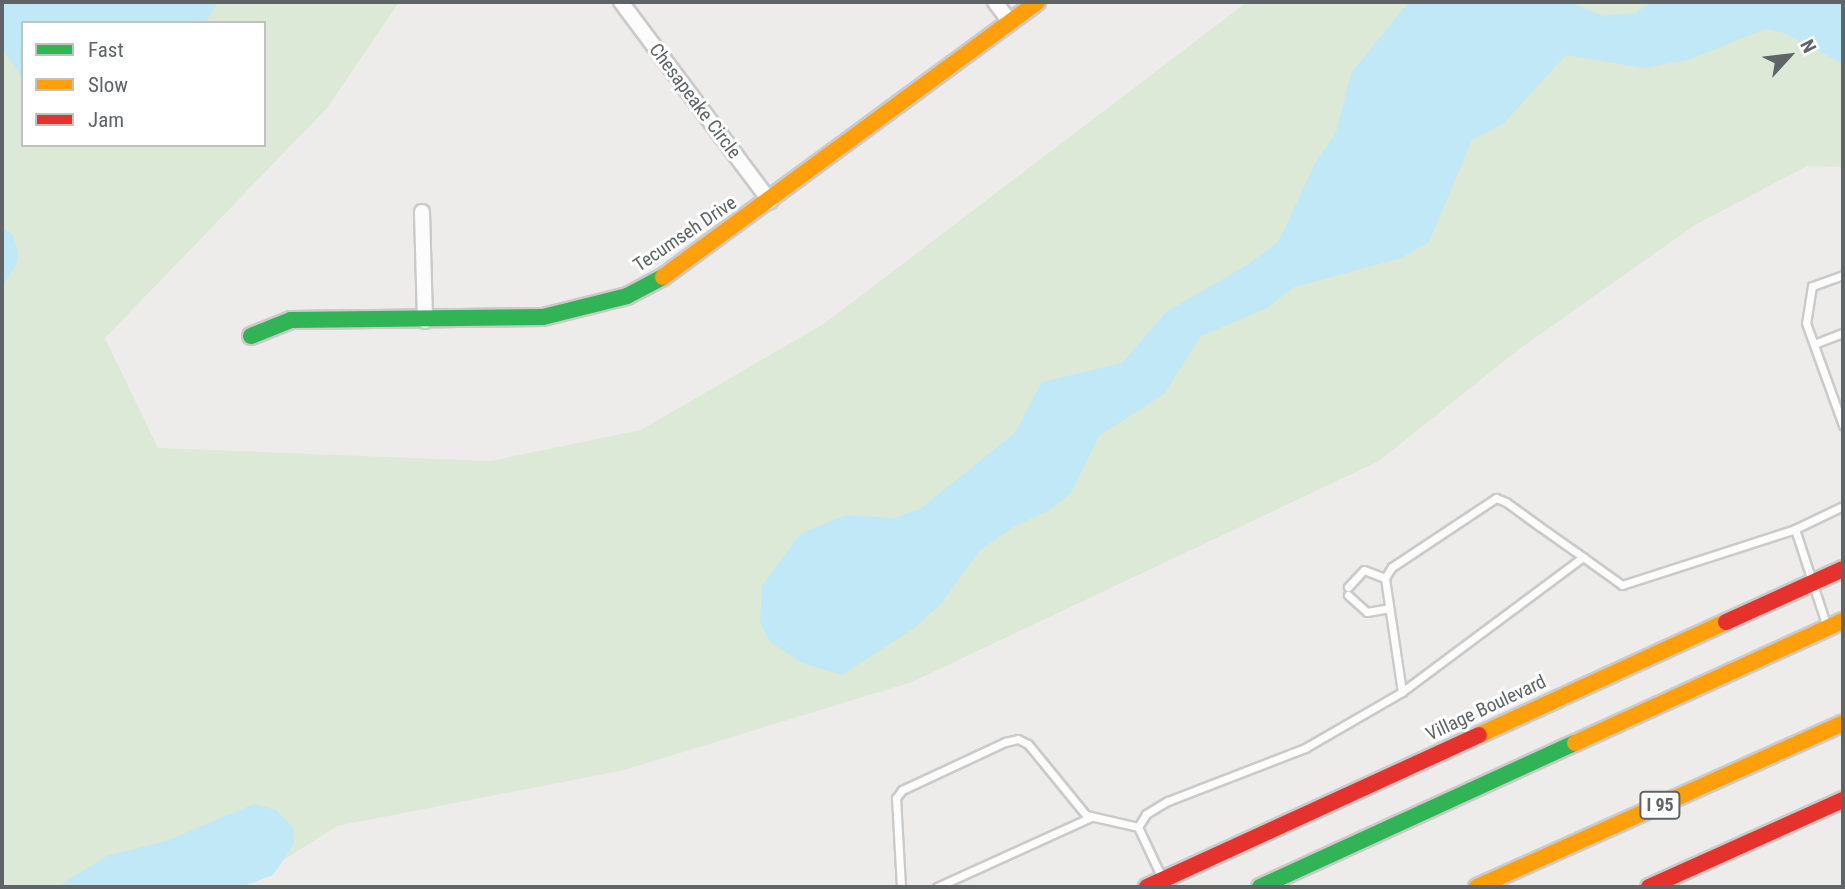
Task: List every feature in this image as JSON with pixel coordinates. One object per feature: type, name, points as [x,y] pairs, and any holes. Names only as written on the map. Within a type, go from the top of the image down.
[{"type":"main road","name":"Tecumseh Drive","points":[[251,336],[291,320],[425,321],[543,317],[604,305],[681,267],[1037,2]]},
{"type":"main road","name":"Village Boulevard","points":[[1147,887],[1165,883],[1843,569]]},
{"type":"main road","points":[[1260,887],[1843,621]]},
{"type":"main road","name":"I 95","points":[[1477,887],[1843,723]]},
{"type":"main road","points":[[1649,887],[1843,800]]},
{"type":"street","name":"Chesapeake Circle","points":[[621,2],[770,201]]},
{"type":"street","points":[[995,2],[1010,22]]},
{"type":"street","points":[[422,212],[425,321]]},
{"type":"lane","points":[[1843,275],[1812,286],[1806,323],[1843,425]]},
{"type":"lane","points":[[1814,344],[1843,333]]},
{"type":"lane","points":[[1833,397],[1843,392]]},
{"type":"lane","points":[[1402,692],[1385,578],[1392,567],[1496,498],[1622,585],[1794,529],[1843,506]]},
{"type":"lane","points":[[1794,529],[1809,584],[1827,628]]},
{"type":"lane","points":[[1138,827],[1146,814],[1168,801],[1305,748],[1402,692],[1583,557]]},
{"type":"lane","points":[[1385,578],[1364,570],[1348,591],[1367,612],[1389,608]]},
{"type":"lane","points":[[901,887],[896,798],[902,790],[1005,742],[1018,739],[1028,744],[1086,815],[1138,827]]},
{"type":"lane","points":[[937,887],[1091,816]]},
{"type":"lane","points":[[1138,827],[1165,883]]},
{"type":"green space","points":[[2,2],[399,2],[327,108],[105,338],[158,448],[490,461],[641,430],[825,323],[1247,2],[1843,2],[1843,167],[1807,166],[1695,225],[1518,350],[1379,461],[912,682],[624,770],[337,826],[241,887],[2,887]]},
{"type":"water","points":[[2,2],[218,2],[206,21],[21,21],[21,75],[2,50]]},
{"type":"water","points":[[1409,2],[1570,2],[1603,16],[1636,13],[1651,2],[1843,2],[1843,64],[1784,33],[1765,29],[1688,60],[1643,68],[1566,55],[1504,123],[1472,140],[1429,242],[1401,258],[1294,287],[1267,308],[1201,336],[1164,394],[1099,436],[1071,493],[1050,510],[1015,526],[980,550],[941,604],[913,629],[842,675],[802,663],[770,642],[760,622],[762,586],[800,534],[846,515],[894,518],[920,509],[1015,433],[1042,382],[1122,363],[1166,312],[1247,265],[1279,241],[1315,163],[1336,133],[1351,73]]},
{"type":"water","points":[[2,226],[13,235],[18,253],[16,265],[2,286]]},
{"type":"water","points":[[254,804],[276,810],[293,827],[294,844],[273,875],[241,887],[57,887],[107,856],[169,840]]},
{"type":"traffic: fast","points":[[251,336],[291,320],[543,317],[627,296],[663,277]]},
{"type":"traffic: fast","points":[[1260,887],[1575,743]]},
{"type":"traffic: slow","points":[[663,277],[1037,2]]},
{"type":"traffic: slow","points":[[1575,743],[1843,621]]},
{"type":"traffic: slow","points":[[1479,735],[1726,622]]},
{"type":"traffic: slow","points":[[1477,887],[1843,723]]},
{"type":"traffic: jam","points":[[1726,622],[1843,569]]},
{"type":"traffic: jam","points":[[1147,887],[1479,735]]},
{"type":"traffic: jam","points":[[1649,887],[1843,800]]}]
